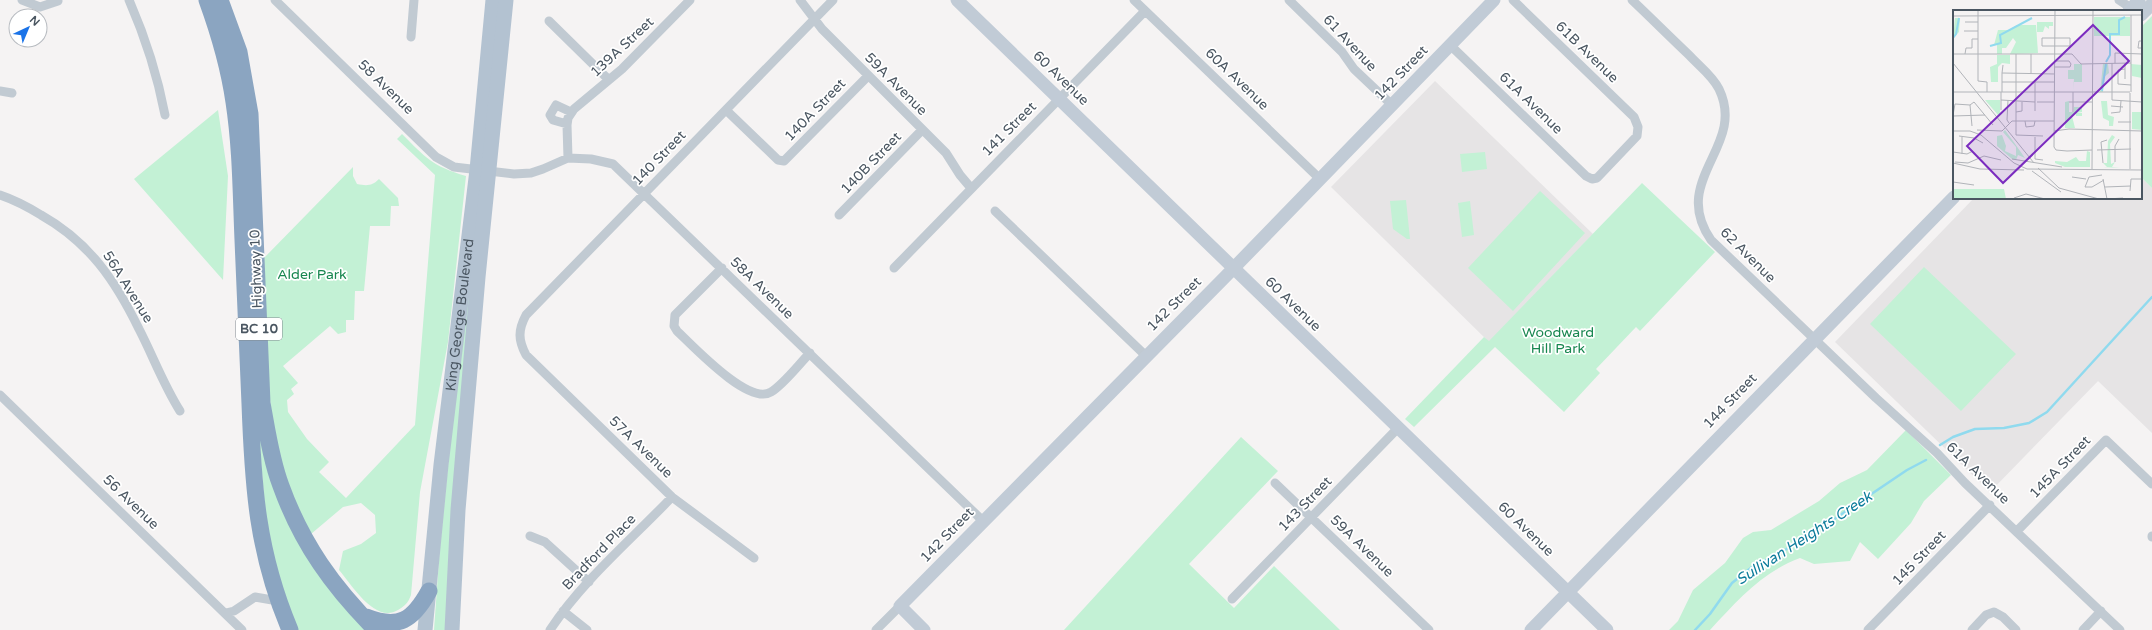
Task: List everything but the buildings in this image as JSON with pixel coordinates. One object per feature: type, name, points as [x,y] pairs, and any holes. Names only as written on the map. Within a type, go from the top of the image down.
[{"type":"highway","name":"Highway 10","points":[[207,0],[220,41],[234,101],[239,150],[254,485],[262,548],[270,600],[290,630]]},
{"type":"highway","name":"Highway 10","points":[[220,0],[239,52],[250,114],[262,402],[270,445],[280,485],[306,542],[326,574],[376,630]]},
{"type":"highway","points":[[359,612],[374,622],[387,626],[402,624],[412,618],[429,591]]},
{"type":"main road","name":"King George Boulevard","points":[[452,630],[458,510],[483,171],[493,0]]},
{"type":"main road","name":"King George Boulevard","points":[[425,630],[441,465],[506,0]]},
{"type":"street","points":[[22,0],[40,8],[58,1]]},
{"type":"street","points":[[129,0],[143,33],[156,71],[165,115]]},
{"type":"street","name":"58 Avenue","points":[[275,0],[436,157],[454,167],[483,171]]},
{"type":"street","points":[[411,37],[414,0]]},
{"type":"street","name":"139A Street","points":[[568,158],[567,124],[572,112],[690,0]]},
{"type":"street","name":"59A Avenue","points":[[800,0],[814,19],[868,76],[946,153],[960,175],[971,188]]},
{"type":"street","name":"140 Street","points":[[520,344],[520,331],[526,315],[833,0]]},
{"type":"street","name":"60 Avenue","points":[[957,0],[1607,630]]},
{"type":"street","name":"60A Avenue","points":[[1134,0],[1320,179]]},
{"type":"street","name":"61 Avenue","points":[[1289,0],[1342,52],[1354,69],[1392,105]]},
{"type":"street","name":"142 Street","points":[[876,630],[1145,355],[1234,268],[1494,0]]},
{"type":"street","name":"61B Avenue","points":[[1513,0],[1634,117],[1638,127],[1637,136],[1600,175],[1592,179]]},
{"type":"street","name":"62 Avenue","points":[[1632,0],[1713,79],[1723,100],[1724,129],[1720,144],[1703,176],[1699,190],[1700,220],[1704,231],[1719,249],[1814,339]]},
{"type":"street","points":[[2119,0],[2135,8],[2152,4]]},
{"type":"street","name":"141 Street","points":[[894,268],[1145,11]]},
{"type":"street","points":[[550,21],[608,79]]},
{"type":"street","name":"61A Avenue","points":[[1450,45],[1586,176],[1592,179]]},
{"type":"street","name":"140A Street","points":[[726,110],[782,162],[788,158],[868,76]]},
{"type":"street","points":[[0,91],[12,93]]},
{"type":"street","points":[[567,124],[553,120],[550,112],[558,105],[572,112]]},
{"type":"street","name":"140B Street","points":[[839,215],[922,130]]},
{"type":"street","name":"58A Avenue","points":[[483,171],[514,174],[531,173],[568,158],[591,159],[613,164],[983,521]]},
{"type":"street","name":"56A Avenue","points":[[0,195],[13,199],[64,228],[89,251],[108,276],[139,328],[166,389],[180,411]]},
{"type":"street","name":"144 Street","points":[[1531,630],[1567,591],[1953,198]]},
{"type":"street","points":[[995,211],[1145,355]]},
{"type":"street","points":[[722,268],[675,315],[674,326],[721,373],[754,394],[760,395],[772,392],[810,353]]},
{"type":"street","name":"61A Avenue","points":[[1814,339],[1937,453],[1965,483],[1990,505],[2120,630]]},
{"type":"street","name":"57A Avenue","points":[[520,344],[526,355],[672,497],[754,558]]},
{"type":"street","name":"56 Avenue","points":[[0,395],[242,630]]},
{"type":"street","name":"143 Street","points":[[1232,599],[1398,428]]},
{"type":"street","name":"145A Street","points":[[2017,531],[2106,440],[2152,484]]},
{"type":"street","name":"59A Avenue","points":[[1276,483],[1429,630]]},
{"type":"street","name":"Bradford Place","points":[[550,630],[563,611],[589,582],[672,497]]},
{"type":"street","name":"145 Street","points":[[1868,630],[1990,505]]},
{"type":"street","points":[[530,536],[545,542],[589,582]]},
{"type":"street","points":[[226,613],[234,611],[255,598],[270,600]]},
{"type":"street","points":[[900,606],[924,630]]},
{"type":"street","points":[[563,611],[587,630]]},
{"type":"street","points":[[2083,630],[2101,611]]},
{"type":"street","points":[[1972,630],[1986,615],[1994,612],[2003,617],[2016,630]]},
{"type":"shaded area","points":[[1435,81],[1593,234],[1489,342],[1331,187]]},
{"type":"shaded area","points":[[2142,178],[2152,188],[2152,433],[2098,381],[1990,492],[1835,342],[1973,199],[2142,199]]},
{"type":"green space","points":[[2152,16],[2152,188],[2142,178],[2142,26]]},
{"type":"green space","points":[[218,110],[228,176],[223,280],[134,179]]},
{"type":"green space","name":"Alder Park","points":[[402,134],[417,149],[437,165],[466,176],[448,342],[420,492],[411,595],[404,606],[389,613],[381,612],[365,601],[339,570],[343,551],[361,544],[376,533],[375,515],[361,503],[343,507],[311,534],[292,496],[276,439],[271,409],[268,378],[264,258],[353,167],[353,176],[357,184],[369,185],[379,179],[398,198],[399,206],[391,206],[390,226],[370,226],[364,291],[355,291],[354,320],[346,320],[346,332],[338,334],[330,326],[283,366],[298,383],[291,389],[294,394],[287,400],[288,412],[307,439],[329,462],[319,472],[346,498],[415,425],[435,175],[397,139]]},
{"type":"green space","points":[[1485,152],[1487,169],[1462,172],[1460,154]]},
{"type":"green space","name":"Woodward Hill Park","points":[[1642,183],[1715,252],[1640,331],[1636,327],[1596,369],[1600,373],[1564,412],[1495,347],[1414,427],[1405,419],[1484,337],[1489,341]]},
{"type":"green space","points":[[1540,191],[1585,233],[1513,311],[1468,268]]},
{"type":"green space","points":[[1406,200],[1410,239],[1407,239],[1393,229],[1390,201]]},
{"type":"green space","points":[[1470,201],[1474,235],[1462,237],[1458,203]]},
{"type":"green space","points":[[1924,267],[2016,354],[1961,411],[1870,324]]},
{"type":"green space","points":[[467,276],[474,278],[446,630],[434,630],[440,546]]},
{"type":"green space","points":[[257,407],[269,466],[365,630],[298,630],[282,589],[266,524]]},
{"type":"green space","points":[[1906,430],[1951,475],[1924,501],[1911,523],[1878,559],[1860,542],[1850,561],[1814,564],[1800,558],[1786,564],[1762,579],[1740,598],[1710,630],[1669,630],[1678,621],[1693,590],[1725,563],[1743,538],[1753,532],[1771,530],[1819,501],[1840,483],[1867,470]]},
{"type":"green space","points":[[1241,437],[1278,471],[1189,564],[1234,608],[1274,566],[1340,630],[1064,630]]},
{"type":"waterway","name":"Sullivan Heights Creek","points":[[1940,445],[1953,437],[1975,429],[2004,428],[2029,423],[2047,412],[2152,297]]},
{"type":"waterway","name":"Sullivan Heights Creek","points":[[1695,630],[1710,614],[1732,583],[1752,567],[1780,553],[1818,530],[1907,470],[1926,460]]}]
